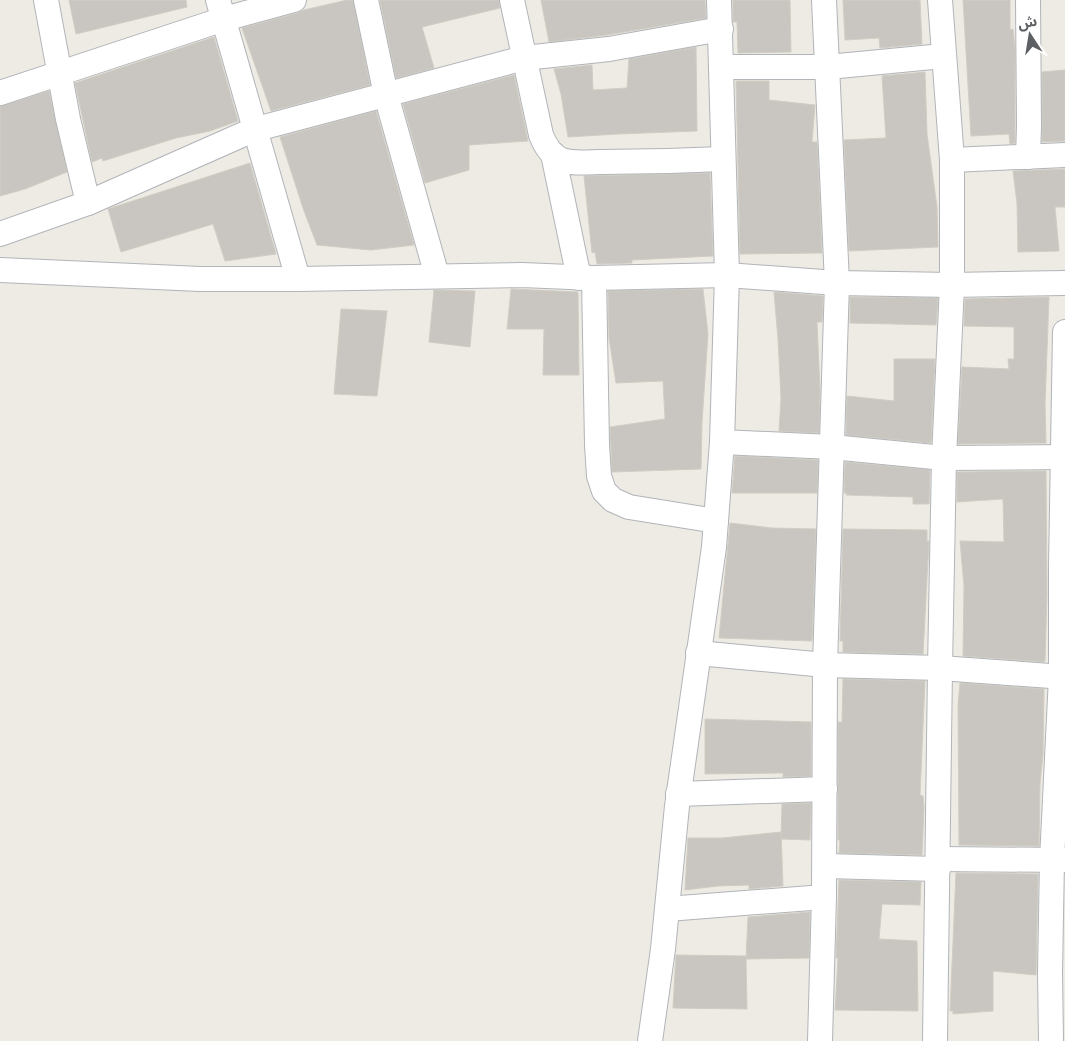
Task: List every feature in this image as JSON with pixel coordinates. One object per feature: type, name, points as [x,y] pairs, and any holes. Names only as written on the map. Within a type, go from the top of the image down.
[{"type":"street","points":[[46,0],[68,119],[88,203]]},
{"type":"street","points":[[0,92],[60,73],[221,10],[294,0]]},
{"type":"street","points":[[366,0],[386,95],[437,276]]},
{"type":"street","points":[[512,0],[541,135],[545,146],[552,154],[562,161],[591,162],[723,159]]},
{"type":"street","points":[[650,1041],[667,909],[678,794],[716,521],[722,442],[727,276],[719,0]]},
{"type":"street","points":[[820,1041],[825,866],[824,665],[837,283],[824,0]]},
{"type":"street","points":[[935,1041],[944,458],[952,284],[952,160],[940,0]]},
{"type":"street","points":[[1028,0],[1028,157]]},
{"type":"street","points":[[221,10],[298,280]]},
{"type":"street","points":[[0,234],[88,203],[254,130],[524,58],[609,49],[721,29]]},
{"type":"street","points":[[722,68],[828,67],[943,56]]},
{"type":"street","points":[[552,154],[587,278],[599,476],[604,491],[613,500],[629,507],[716,521]]},
{"type":"street","points":[[952,160],[1065,155]]},
{"type":"street","points":[[0,270],[200,279],[298,280],[522,275],[587,278],[727,276],[837,283],[1065,283]]},
{"type":"street","points":[[1051,1041],[1050,973],[1059,860],[1063,677],[1061,567],[1065,332]]},
{"type":"street","points":[[722,442],[832,447],[944,458],[1064,457]]},
{"type":"street","points":[[698,653],[824,665],[940,668],[1063,677]]},
{"type":"street","points":[[678,794],[825,789]]},
{"type":"street","points":[[825,866],[1059,860]]},
{"type":"street","points":[[667,909],[824,897]]},
{"type":"building","points":[[69,0],[186,0],[187,7],[76,34]]},
{"type":"building","points":[[353,0],[370,85],[271,111],[242,28]]},
{"type":"building","points":[[380,0],[499,0],[500,8],[422,27],[434,68],[396,78]]},
{"type":"building","points":[[541,0],[705,0],[706,18],[607,35],[549,42]]},
{"type":"building","points":[[733,0],[790,0],[791,52],[738,53],[737,22],[733,22]]},
{"type":"building","points":[[843,0],[920,0],[922,44],[880,48],[879,38],[845,40]]},
{"type":"building","points":[[963,0],[1010,0],[1010,30],[1013,29],[1015,49],[1015,143],[1010,144],[1009,134],[971,136]]},
{"type":"building","points":[[214,37],[238,121],[210,131],[176,138],[103,161],[102,158],[92,162],[75,83]]},
{"type":"building","points":[[696,47],[697,131],[568,137],[561,94],[554,69],[592,65],[593,90],[627,88],[629,59]]},
{"type":"building","points":[[1065,70],[1065,141],[1042,142],[1042,72]]},
{"type":"building","points":[[925,72],[927,134],[937,207],[938,247],[849,251],[844,140],[886,138],[882,76]]},
{"type":"building","points":[[514,75],[528,141],[469,145],[469,170],[425,183],[403,104]]},
{"type":"building","points":[[736,81],[769,81],[769,100],[815,105],[812,142],[817,142],[822,253],[740,254]]},
{"type":"building","points":[[49,91],[67,172],[25,189],[0,196],[0,106]]},
{"type":"building","points":[[376,111],[414,245],[371,250],[317,245],[280,137]]},
{"type":"building","points":[[250,163],[276,254],[225,261],[213,224],[121,252],[108,209]]},
{"type":"building","points":[[1065,169],[1065,207],[1055,207],[1059,251],[1018,252],[1017,203],[1013,171]]},
{"type":"building","points":[[710,173],[713,256],[632,260],[632,263],[597,264],[595,252],[592,253],[584,176]]},
{"type":"building","points":[[511,289],[578,292],[579,375],[543,375],[544,329],[507,329]]},
{"type":"building","points":[[703,289],[708,334],[701,469],[612,472],[610,427],[665,419],[663,381],[616,383],[609,338],[608,291]]},
{"type":"building","points":[[434,290],[475,291],[470,347],[429,342]]},
{"type":"building","points":[[774,292],[823,296],[822,322],[817,322],[820,390],[819,433],[779,431],[781,398]]},
{"type":"building","points":[[850,297],[938,298],[936,325],[850,323]]},
{"type":"building","points":[[1049,297],[1045,404],[1046,443],[958,444],[962,367],[1009,369],[1008,359],[1014,359],[1014,327],[964,326],[965,299]]},
{"type":"building","points":[[341,309],[387,311],[377,396],[334,394]]},
{"type":"building","points":[[894,359],[935,359],[931,443],[846,435],[847,396],[894,401]]},
{"type":"building","points":[[735,456],[818,460],[817,493],[732,493]]},
{"type":"building","points":[[845,462],[930,470],[929,504],[913,504],[913,497],[846,495],[847,493],[844,493]]},
{"type":"building","points":[[1046,471],[1047,594],[1045,660],[1044,662],[963,656],[964,586],[960,541],[1004,542],[1003,499],[957,502],[957,472]]},
{"type":"building","points":[[730,523],[772,528],[816,529],[812,641],[719,638]]},
{"type":"building","points":[[843,529],[927,530],[927,541],[929,541],[923,654],[843,652],[843,641],[840,641]]},
{"type":"building","points":[[843,679],[925,681],[920,795],[923,796],[924,807],[922,855],[839,853],[838,722],[842,722]]},
{"type":"building","points":[[960,683],[1044,689],[1039,846],[959,845],[958,705]]},
{"type":"building","points":[[705,719],[811,722],[811,776],[783,777],[783,773],[705,774]]},
{"type":"building","points":[[811,803],[810,840],[781,839],[782,804]]},
{"type":"building","points":[[781,832],[783,886],[749,889],[749,885],[718,886],[685,890],[688,838],[722,838]]},
{"type":"building","points":[[956,873],[1038,874],[1036,975],[993,971],[993,1011],[953,1014],[953,1011],[950,1011]]},
{"type":"building","points":[[839,880],[921,882],[920,905],[882,904],[879,939],[917,941],[918,1011],[835,1010]]},
{"type":"building","points":[[810,912],[809,958],[746,959],[747,1009],[673,1008],[676,955],[746,956],[746,958],[748,917]]}]
